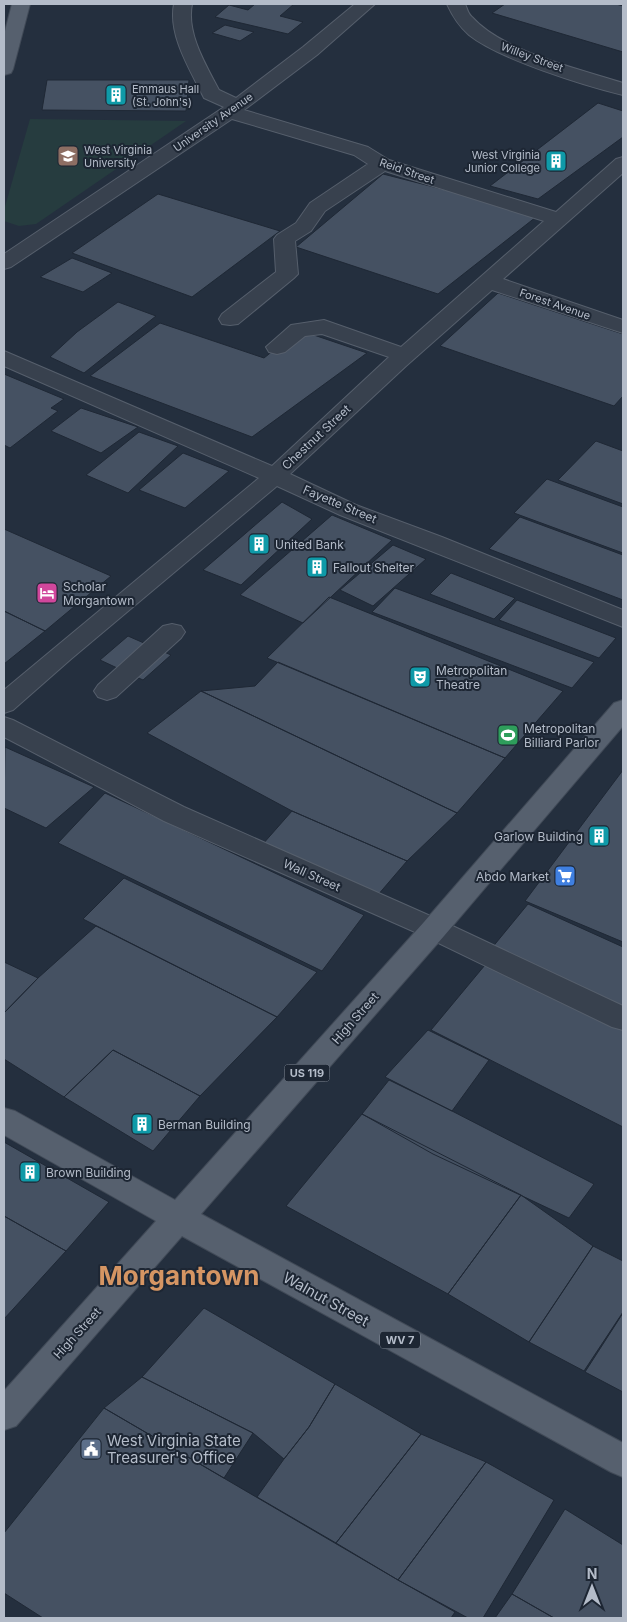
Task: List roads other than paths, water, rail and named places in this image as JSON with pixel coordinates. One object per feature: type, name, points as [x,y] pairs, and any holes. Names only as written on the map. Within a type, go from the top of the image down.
[{"type":"main road","points":[[4,69],[21,4]]},
{"type":"main road","name":"High Street","points":[[4,1415],[434,929],[623,709]]},
{"type":"main road","name":"Walnut Street","points":[[4,1120],[623,1461]]},
{"type":"street","name":"Reid Street","points":[[183,4],[181,7],[183,30],[211,94],[234,109],[361,151],[382,164],[558,219]]},
{"type":"street","name":"University Avenue","points":[[4,263],[234,109],[310,51],[366,4]]},
{"type":"street","name":"Willey Street","points":[[456,4],[460,15],[466,23],[492,42],[623,90]]},
{"type":"street","name":"Chestnut Street","points":[[4,704],[62,653],[275,476],[404,355],[623,163]]},
{"type":"street","points":[[230,319],[287,274],[284,239],[304,227],[316,207],[382,164]]},
{"type":"street","name":"Forest Avenue","points":[[487,281],[623,327]]},
{"type":"street","points":[[277,347],[299,330],[324,327],[404,355]]},
{"type":"street","name":"Fayette Street","points":[[4,358],[275,476],[348,510],[433,542],[623,619]]},
{"type":"street","points":[[107,690],[172,632]]},
{"type":"street","name":"Wall Street","points":[[4,726],[174,814],[434,929],[623,1020]]},
{"type":"place","name":"Emmaus Hall (St. John's)","points":[[116,95]]},
{"type":"place","name":"West Virginia University","points":[[68,156]]},
{"type":"place","name":"West Virginia Junior College","points":[[556,161]]},
{"type":"place","name":"United Bank","points":[[259,544]]},
{"type":"place","name":"Fallout Shelter","points":[[317,567]]},
{"type":"place","name":"Scholar Morgantown","points":[[47,593]]},
{"type":"place","name":"Metropolitan Theatre","points":[[420,677]]},
{"type":"place","name":"Metropolitan Billiard Parlor","points":[[508,735]]},
{"type":"place","name":"Garlow Building","points":[[599,836]]},
{"type":"place","name":"Abdo Market","points":[[565,876]]},
{"type":"place","name":"Berman Building","points":[[142,1124]]},
{"type":"place","name":"Brown Building","points":[[30,1172]]},
{"type":"place","name":"West Virginia State Treasurer's Office","points":[[91,1449]]},
{"type":"district","name":"Morgantown","points":[[179,1275]]}]
